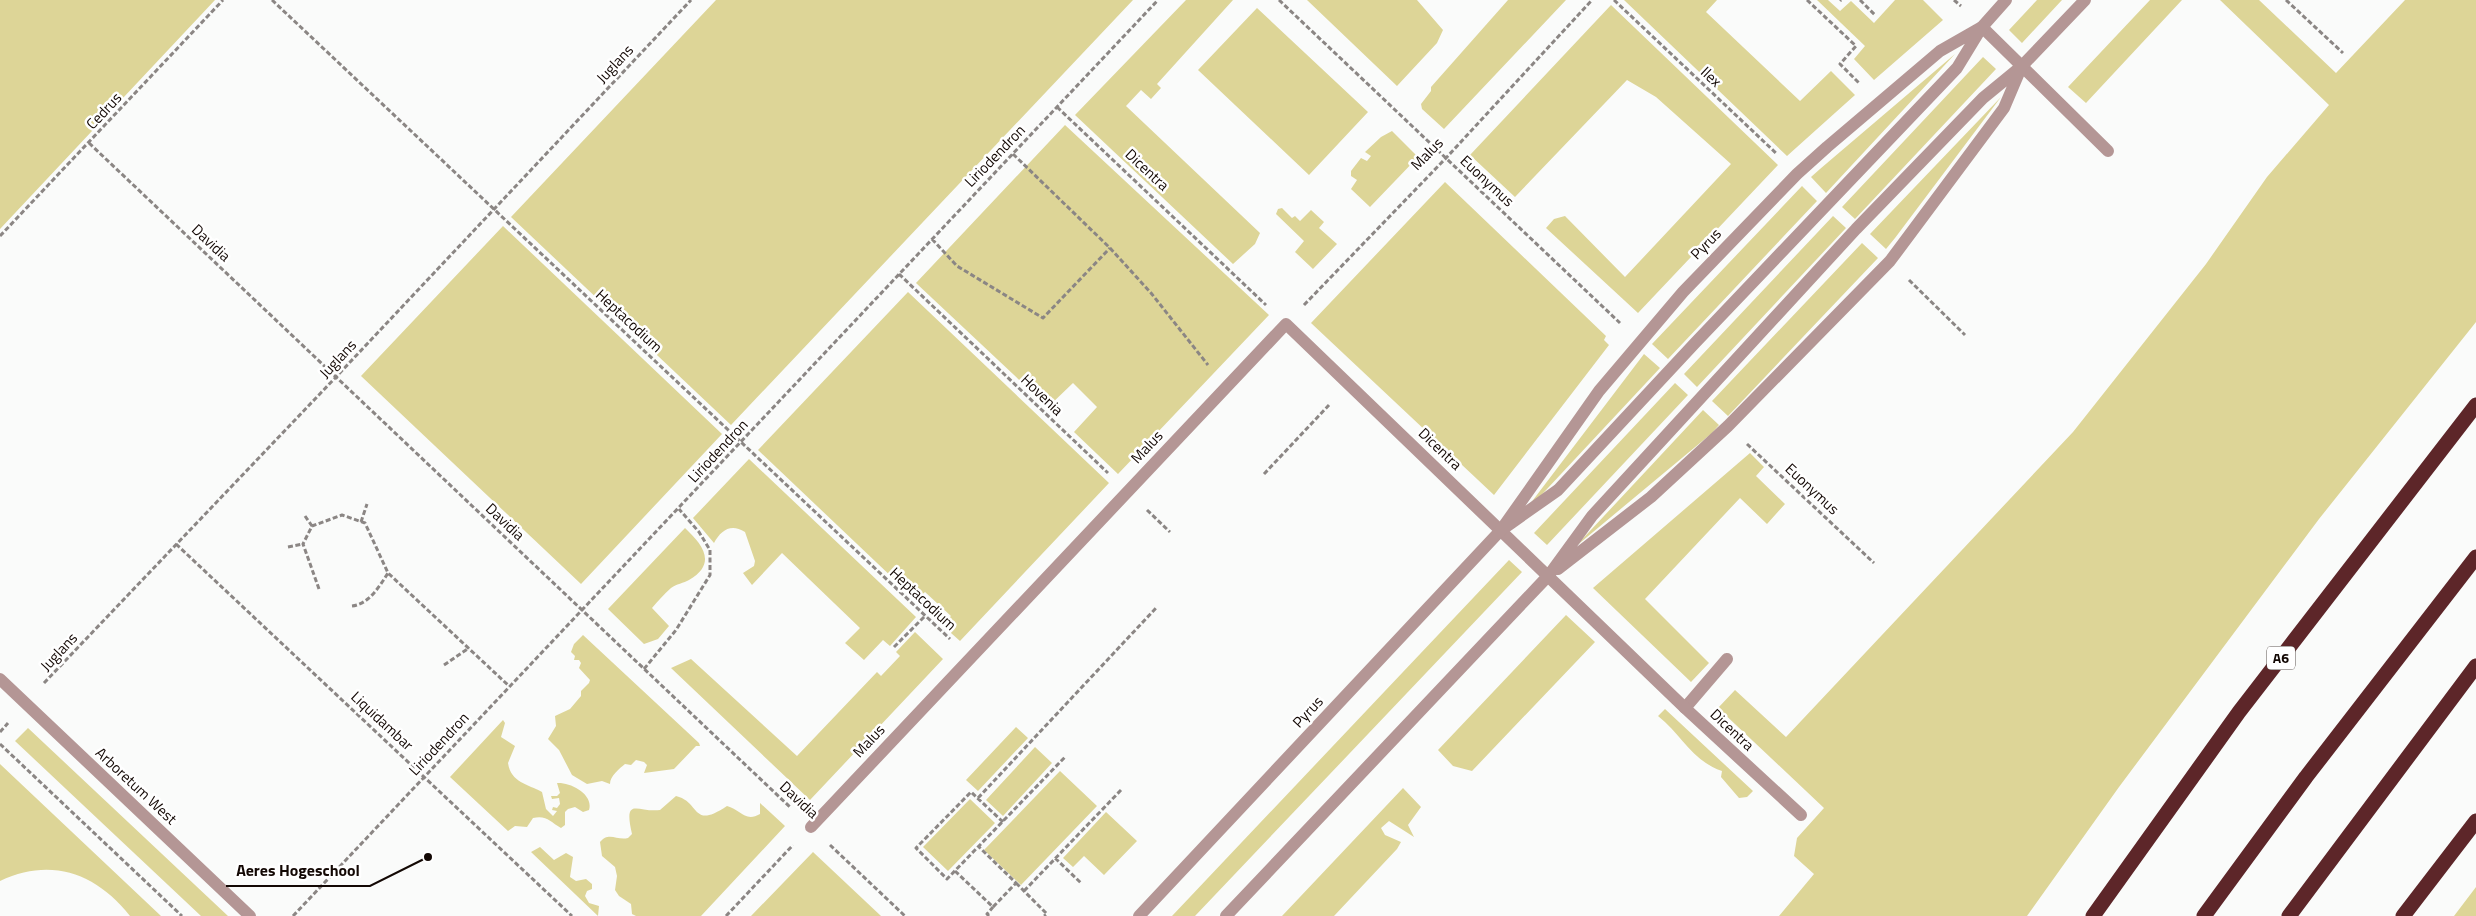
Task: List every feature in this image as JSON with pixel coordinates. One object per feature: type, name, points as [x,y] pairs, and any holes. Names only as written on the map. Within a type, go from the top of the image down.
[{"type":"highway","name":"A6","points":[[2093,916],[2239,712],[2476,405]]},
{"type":"highway","points":[[2204,916],[2306,777],[2476,557]]},
{"type":"highway","points":[[2289,916],[2476,666]]},
{"type":"highway","points":[[2404,916],[2476,821]]},
{"type":"street","name":"Pyrus","points":[[1501,530],[1565,483],[1956,68],[1982,26],[2006,0]]},
{"type":"street","points":[[1226,916],[1549,575],[1592,516],[1856,229],[1983,98],[2022,66],[2085,0]]},
{"type":"street","name":"Pyrus","points":[[1139,916],[1501,530],[1599,391],[1690,285],[1797,174],[1827,147],[1940,51],[1982,26]]},
{"type":"street","points":[[1982,26],[2108,151]]},
{"type":"street","points":[[1549,575],[1598,540],[1651,497],[1721,433],[1890,261],[2004,108],[2022,66]]},
{"type":"street","name":"Dicentra","points":[[1286,324],[1686,708],[1801,815]]},
{"type":"street","name":"Malus","points":[[811,827],[1286,324]]},
{"type":"street","points":[[1686,708],[1727,659]]},
{"type":"street","name":"Arboretum West","points":[[0,680],[250,916]]},
{"type":"path","name":"Cedrus","points":[[0,236],[223,0]]},
{"type":"path","name":"Heptacodium","points":[[272,0],[970,659]]},
{"type":"path","name":"Juglans","points":[[0,732],[691,0]]},
{"type":"path","name":"Liriodendron","points":[[293,916],[1158,0]]},
{"type":"path","name":"Euonymus","points":[[1279,0],[1624,326]]},
{"type":"path","name":"Malus","points":[[1286,324],[1446,158],[1592,0]]},
{"type":"path","name":"Ilex","points":[[1614,0],[1782,159]]},
{"type":"path","points":[[1808,0],[1856,46],[1840,64],[1862,87]]},
{"type":"path","points":[[1860,0],[1875,15]]},
{"type":"path","points":[[2286,0],[2342,54]]},
{"type":"path","name":"Dicentra","points":[[1057,108],[1286,324]]},
{"type":"path","name":"Davidia","points":[[89,143],[905,916]]},
{"type":"path","points":[[1012,154],[1110,248],[1151,294],[1201,359],[1229,384]]},
{"type":"path","points":[[932,239],[958,266],[1044,318],[1110,248]]},
{"type":"path","name":"Hovenia","points":[[899,274],[1170,532]]},
{"type":"path","points":[[1906,278],[1965,335]]},
{"type":"path","points":[[1264,474],[1348,384]]},
{"type":"path","name":"Euonymus","points":[[1740,438],[1874,563]]},
{"type":"path","points":[[361,522],[367,504]]},
{"type":"path","points":[[644,669],[676,630],[710,575],[710,550],[699,532],[679,509]]},
{"type":"path","points":[[319,589],[303,544],[312,526],[342,515],[365,523],[388,574],[509,686]]},
{"type":"path","points":[[305,516],[312,526]]},
{"type":"path","name":"Liquidambar","points":[[176,544],[572,916]]},
{"type":"path","points":[[288,547],[303,544]]},
{"type":"path","points":[[352,606],[360,605],[376,591],[388,574]]},
{"type":"path","points":[[978,798],[1156,608]]},
{"type":"path","points":[[894,647],[924,616]]},
{"type":"path","points":[[444,664],[469,648]]},
{"type":"path","points":[[0,744],[182,916]]},
{"type":"path","points":[[1003,822],[971,792],[916,848],[947,878],[979,847],[1003,822],[1066,756]]},
{"type":"path","points":[[1024,891],[1122,789]]},
{"type":"path","points":[[726,916],[811,827]]},
{"type":"path","points":[[979,847],[1047,914],[1044,916]]},
{"type":"path","points":[[1056,858],[1081,883]]},
{"type":"path","points":[[955,870],[993,907]]},
{"type":"path","points":[[989,916],[987,914],[1016,883]]},
{"type":"shaded area","points":[[0,0],[215,0],[0,229]]},
{"type":"shaded area","points":[[716,0],[1133,0],[731,425],[511,217]]},
{"type":"shaded area","points":[[1186,0],[1233,0],[1157,84],[1161,88],[1151,99],[1141,90],[1126,106],[1260,233],[1255,244],[1233,264],[1075,115]]},
{"type":"shaded area","points":[[1307,0],[1417,0],[1443,30],[1437,43],[1397,86]]},
{"type":"shaded area","points":[[1508,0],[1566,0],[1444,129],[1422,109],[1421,104],[1431,91],[1431,87]]},
{"type":"shaded area","points":[[1624,0],[1717,0],[1706,12],[1800,101],[1831,71],[1855,95],[1787,156]]},
{"type":"shaded area","points":[[1817,0],[1828,0],[1840,11],[1851,1],[1874,23],[1895,0],[1923,0],[1943,20],[1874,80],[1854,59],[1865,46]]},
{"type":"shaded area","points":[[2037,0],[2062,0],[2022,43],[2009,30]]},
{"type":"shaded area","points":[[2150,0],[2182,0],[2086,103],[2068,87]]},
{"type":"shaded area","points":[[2220,0],[2259,0],[2336,73],[2405,0],[2476,0],[2476,322],[2319,519],[2119,787],[2027,916],[1779,916],[1814,874],[1794,856],[1797,838],[1824,808],[1718,708],[1735,690],[1786,737],[2073,432],[2206,264],[2267,177],[2329,105]]},
{"type":"shaded area","points":[[1611,5],[1778,165],[1638,313],[1546,228],[1554,219],[1565,216],[1625,277],[1731,164],[1656,97],[1627,80],[1515,197],[1470,155]]},
{"type":"shaded area","points":[[1257,8],[1368,112],[1309,175],[1198,70]]},
{"type":"shaded area","points":[[1955,54],[1826,193],[1811,177]]},
{"type":"shaded area","points":[[1983,57],[1996,69],[1855,219],[1842,207]]},
{"type":"shaded area","points":[[2001,97],[1895,238],[1886,249],[1870,234]]},
{"type":"shaded area","points":[[1065,125],[1269,315],[1118,474],[1074,432],[1097,407],[1073,383],[1048,407],[916,283]]},
{"type":"shaded area","points":[[1392,131],[1418,157],[1370,207],[1351,189],[1357,180],[1351,176],[1351,171],[1361,158],[1367,161],[1371,156],[1365,152],[1381,137]]},
{"type":"shaded area","points":[[1445,182],[1606,336],[1604,340],[1609,345],[1494,495],[1311,323]]},
{"type":"shaded area","points":[[1802,186],[1817,201],[1668,359],[1652,344]]},
{"type":"shaded area","points":[[1282,208],[1292,218],[1295,216],[1300,221],[1311,210],[1324,222],[1319,228],[1337,244],[1313,269],[1295,252],[1304,241],[1276,214],[1278,209]]},
{"type":"shaded area","points":[[1833,216],[1846,228],[1697,387],[1684,374]]},
{"type":"shaded area","points":[[503,226],[722,434],[581,584],[361,376]]},
{"type":"shaded area","points":[[1862,243],[1878,258],[1728,416],[1712,401]]},
{"type":"shaded area","points":[[908,292],[1109,483],[960,641],[942,625],[951,616],[925,592],[916,600],[758,450]]},
{"type":"shaded area","points":[[1644,354],[1660,368],[1533,504],[1530,504]]},
{"type":"shaded area","points":[[1675,383],[1688,395],[1547,545],[1534,533]]},
{"type":"shaded area","points":[[1703,410],[1719,425],[1712,433],[1575,547]]},
{"type":"shaded area","points":[[1750,453],[1764,467],[1756,476],[1785,504],[1767,524],[1740,498],[1645,599],[1709,663],[1691,682],[1593,588]]},
{"type":"shaded area","points":[[749,459],[916,617],[890,646],[883,640],[864,660],[845,643],[860,628],[782,553],[752,585],[743,573],[754,566],[755,561],[745,532],[735,528],[727,529],[723,531],[714,543],[693,518]]},
{"type":"shaded area","points":[[685,528],[701,547],[705,560],[703,567],[698,574],[689,580],[671,588],[652,608],[669,626],[658,639],[644,644],[608,609]]},
{"type":"shaded area","points":[[1509,560],[1522,572],[1195,916],[1172,916]]},
{"type":"shaded area","points":[[1566,615],[1595,642],[1472,771],[1453,766],[1438,750]]},
{"type":"shaded area","points":[[915,632],[943,659],[810,800],[671,668],[691,659],[797,756],[877,672],[881,676],[900,656],[896,652]]},
{"type":"shaded area","points":[[583,635],[699,743],[700,746],[696,746],[674,769],[644,773],[647,765],[636,760],[631,765],[625,764],[618,770],[613,775],[610,784],[602,781],[587,784],[572,775],[559,750],[548,739],[556,726],[555,716],[570,709],[581,696],[581,691],[589,683],[590,680],[579,668],[581,663],[579,660],[574,660],[575,656],[571,652],[574,644]]},
{"type":"shaded area","points":[[1665,709],[1753,791],[1747,797],[1739,798],[1721,777],[1722,771],[1703,761],[1658,716]]},
{"type":"shaded area","points":[[503,720],[505,723],[501,737],[515,746],[508,763],[516,779],[542,792],[546,809],[553,816],[557,811],[552,810],[553,807],[557,808],[560,804],[559,798],[552,799],[551,796],[557,796],[560,793],[557,783],[580,790],[588,799],[590,804],[589,810],[583,812],[575,807],[568,809],[565,812],[565,825],[561,828],[542,817],[538,817],[533,818],[527,827],[515,826],[508,831],[450,777]]},
{"type":"shaded area","points":[[1016,727],[1028,738],[978,791],[966,780]]},
{"type":"shaded area","points":[[28,728],[228,916],[201,916],[15,741]]},
{"type":"shaded area","points":[[1035,747],[1052,763],[1003,816],[986,800]]},
{"type":"shaded area","points":[[0,764],[161,916],[130,916],[103,889],[71,873],[55,870],[37,870],[0,881]]},
{"type":"shaded area","points":[[1060,771],[1097,806],[1021,885],[984,850]]},
{"type":"shaded area","points":[[1403,788],[1421,807],[1408,825],[1414,837],[1389,821],[1381,828],[1385,835],[1401,842],[1397,849],[1334,916],[1282,916]]},
{"type":"shaded area","points":[[676,796],[684,799],[702,815],[715,813],[727,806],[746,816],[755,816],[760,814],[760,803],[785,826],[701,916],[636,916],[632,914],[631,904],[619,896],[615,890],[617,876],[615,867],[602,856],[600,842],[607,837],[624,839],[632,834],[629,814],[634,808],[660,810]]},
{"type":"shaded area","points":[[970,799],[995,823],[948,871],[923,847]]},
{"type":"shaded area","points":[[1106,812],[1137,841],[1104,875],[1084,856],[1073,867],[1063,858]]},
{"type":"shaded area","points":[[540,847],[554,860],[566,853],[573,857],[570,877],[576,881],[586,879],[592,884],[592,889],[587,891],[585,896],[589,903],[599,906],[598,916],[531,852]]},
{"type":"shaded area","points":[[813,852],[881,916],[751,916]]},
{"type":"shaded area","points":[[2476,887],[2476,916],[2454,916]]},
{"type":"place","name":"Aeres Hogeschool","points":[[428,857]]}]
